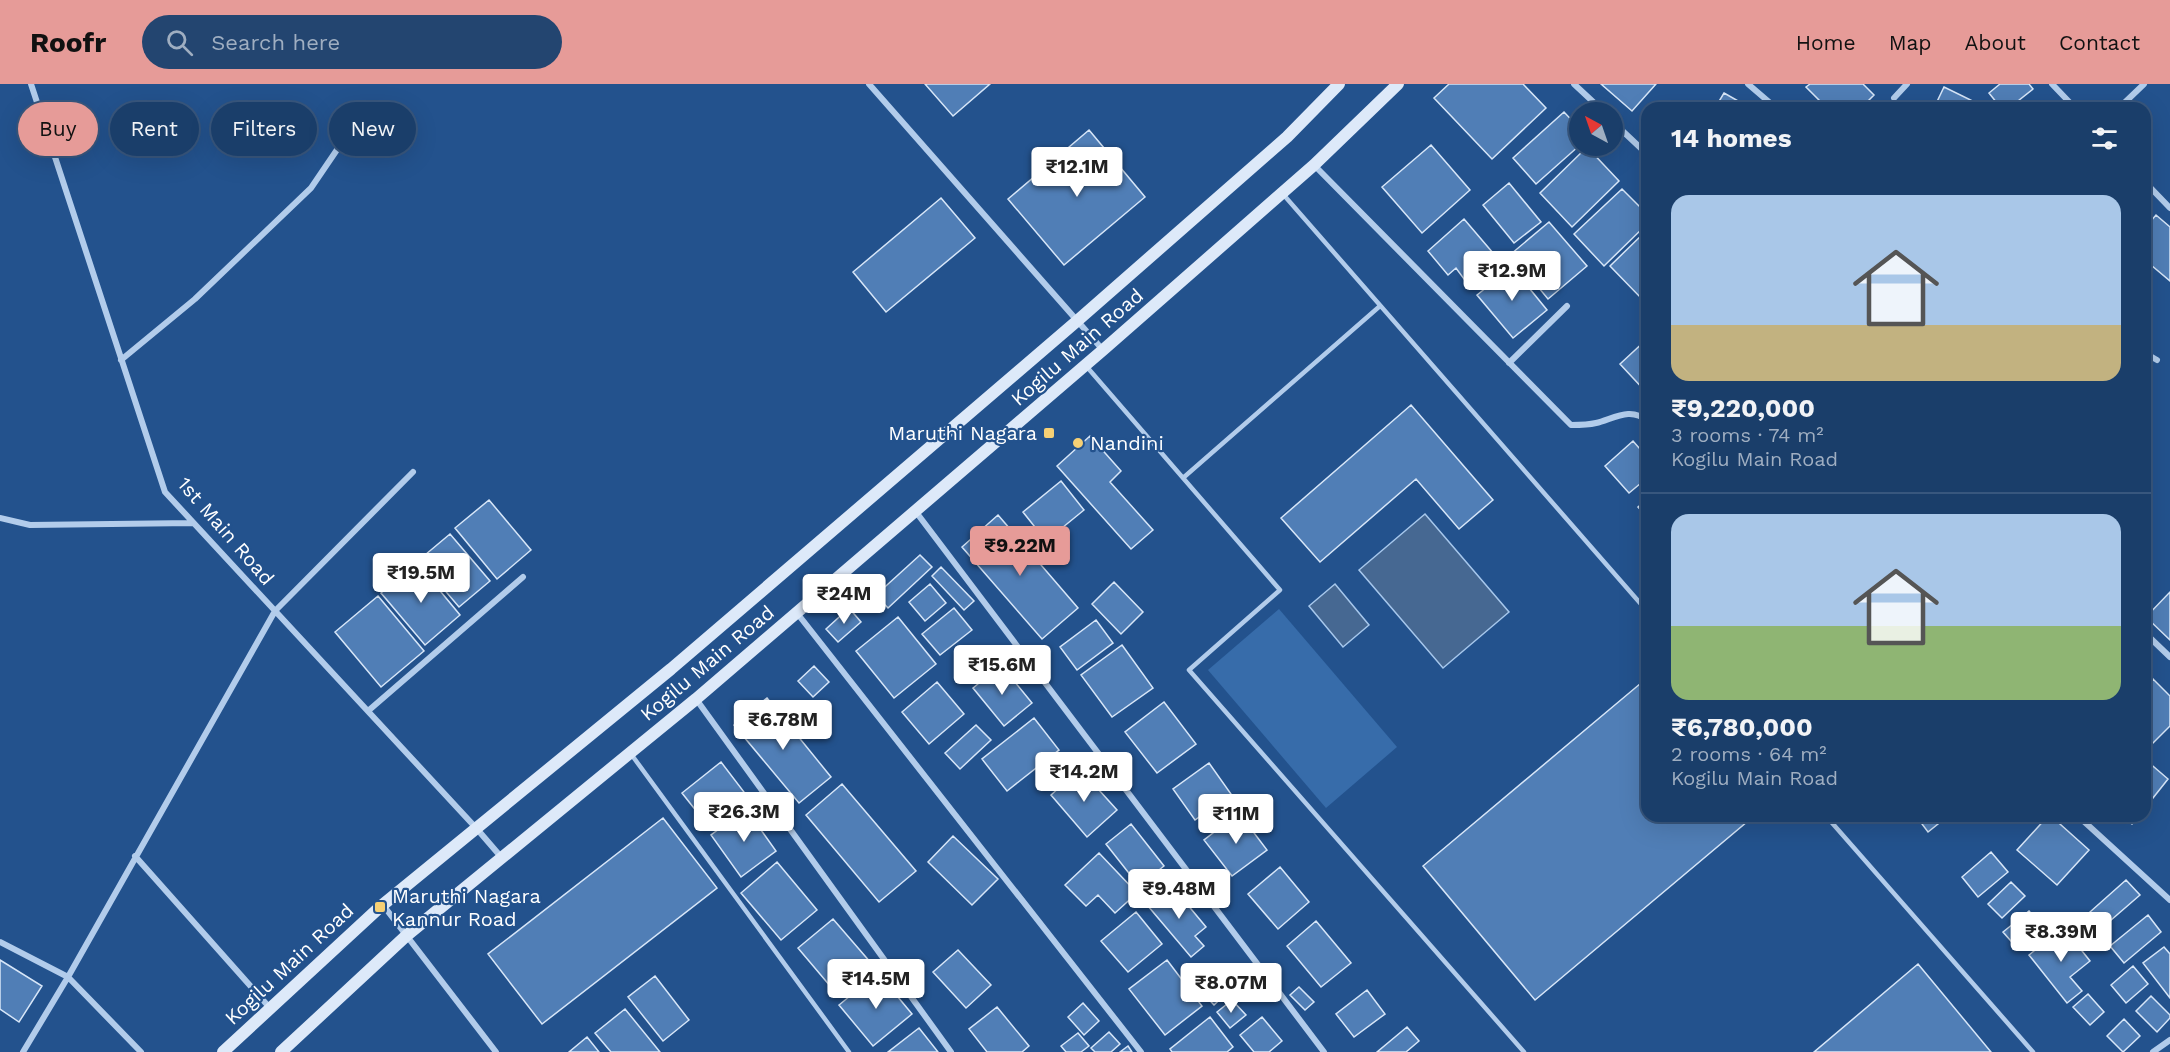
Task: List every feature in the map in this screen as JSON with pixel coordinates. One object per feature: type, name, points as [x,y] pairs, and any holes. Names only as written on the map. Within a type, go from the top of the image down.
[{"type":"main road","name":"Kogilu Main Road","points":[[223,1052],[382,905],[697,646],[1077,321],[1287,137],[1339,84]]},
{"type":"main road","name":"Kogilu Main Road","points":[[281,1052],[406,936],[696,699],[1103,350],[1282,194],[1398,84]]},
{"type":"street","points":[[32,86],[39,84]]},
{"type":"street","points":[[869,84],[1103,350]]},
{"type":"street","points":[[1575,84],[1594,102]]},
{"type":"street","points":[[1748,84],[1769,102]]},
{"type":"street","points":[[1894,98],[1907,84]]},
{"type":"street","points":[[2052,84],[2069,102]]},
{"type":"street","points":[[2125,102],[2144,84]]},
{"type":"street","name":"1st Main Road","points":[[32,86],[165,492],[477,829],[502,859]]},
{"type":"street","points":[[1623,131],[1641,148]]},
{"type":"street","points":[[121,360],[195,299],[311,188],[333,156]]},
{"type":"street","points":[[1314,165],[1570,425],[1594,423],[1627,413],[1641,417]]},
{"type":"street","points":[[2151,188],[2170,208]]},
{"type":"street","points":[[1509,363],[1567,306]]},
{"type":"street","points":[[2151,356],[2157,360]]},
{"type":"street","points":[[22,1052],[68,977],[275,611],[413,472]]},
{"type":"street","points":[[916,512],[1324,1052]]},
{"type":"street","points":[[0,518],[30,525],[193,523]]},
{"type":"street","points":[[368,711],[523,577]]},
{"type":"street","points":[[797,613],[1141,1052]]},
{"type":"street","points":[[2151,639],[2170,657]]},
{"type":"street","points":[[696,699],[951,1052]]},
{"type":"street","points":[[2085,822],[2170,900]]},
{"type":"street","points":[[135,856],[270,1008]]},
{"type":"street","points":[[382,905],[496,1052]]},
{"type":"street","points":[[0,942],[68,977],[141,1052]]},
{"type":"street","points":[[2153,1052],[2170,1040]]},
{"type":"lane","points":[[1282,194],[1641,604]]},
{"type":"lane","points":[[1183,478],[1380,306]]},
{"type":"lane","points":[[1085,365],[1280,590],[1189,670],[1524,1052]]},
{"type":"lane","points":[[630,753],[849,1052]]},
{"type":"lane","points":[[1831,822],[2033,1052]]},
{"type":"shaded area","points":[[1425,514],[1509,612],[1443,668],[1359,570]]},
{"type":"shaded area","points":[[1335,584],[1369,625],[1343,647],[1309,606]]},
{"type":"shaded area","points":[[1279,609],[1397,747],[1326,808],[1208,670]]},
{"type":"building","points":[[925,84],[990,84],[953,116]]},
{"type":"building","points":[[1449,84],[1523,84],[1546,108],[1492,159],[1434,98]]},
{"type":"building","points":[[1601,84],[1656,84],[1632,111]]},
{"type":"building","points":[[1810,84],[1863,84],[1874,95],[1867,102],[1821,102],[1806,87]]},
{"type":"building","points":[[2000,84],[2029,84],[2033,89],[2017,102],[1996,102],[1989,93]]},
{"type":"building","points":[[1944,87],[1975,102],[1937,102]]},
{"type":"building","points":[[1724,93],[1740,102],[1719,102]]},
{"type":"building","points":[[1564,112],[1569,117],[1569,155],[1536,184],[1513,158]]},
{"type":"building","points":[[1089,130],[1145,197],[1064,265],[1008,199]]},
{"type":"building","points":[[1431,145],[1470,190],[1422,233],[1382,187]]},
{"type":"building","points":[[1578,156],[1595,156],[1619,181],[1572,227],[1540,193]]},
{"type":"building","points":[[1509,183],[1541,222],[1514,243],[1483,205]]},
{"type":"building","points":[[1622,189],[1641,208],[1641,230],[1604,266],[1574,234]]},
{"type":"building","points":[[941,198],[975,238],[886,312],[853,272]]},
{"type":"building","points":[[2156,215],[2170,227],[2170,281],[2151,265],[2151,221]]},
{"type":"building","points":[[1464,219],[1493,253],[1464,279],[1456,268],[1448,275],[1428,251]]},
{"type":"building","points":[[1549,222],[1587,266],[1548,299],[1511,254]]},
{"type":"building","points":[[1641,236],[1641,298],[1610,266]]},
{"type":"building","points":[[1512,267],[1547,310],[1513,338],[1477,295]]},
{"type":"building","points":[[1641,345],[1641,387],[1620,364]]},
{"type":"building","points":[[1411,405],[1493,500],[1459,529],[1416,479],[1320,562],[1281,518]]},
{"type":"building","points":[[1090,436],[1121,471],[1110,482],[1153,530],[1131,549],[1057,466]]},
{"type":"building","points":[[1633,441],[1641,450],[1641,483],[1629,493],[1605,466]]},
{"type":"building","points":[[1061,481],[1084,510],[1046,541],[1023,512]]},
{"type":"building","points":[[489,500],[531,550],[497,579],[455,528]]},
{"type":"building","points":[[998,515],[1078,608],[1042,639],[962,547]]},
{"type":"building","points":[[450,534],[490,581],[459,607],[419,560]]},
{"type":"building","points":[[920,555],[932,567],[888,608],[876,595]]},
{"type":"building","points":[[417,563],[460,615],[425,645],[381,593]]},
{"type":"building","points":[[941,567],[974,601],[964,610],[932,576]]},
{"type":"building","points":[[1114,582],[1143,612],[1121,634],[1092,604]]},
{"type":"building","points":[[930,584],[946,603],[925,621],[909,602]]},
{"type":"building","points":[[2170,592],[2170,640],[2151,622],[2151,612]]},
{"type":"building","points":[[378,596],[424,651],[381,687],[335,632]]},
{"type":"building","points":[[849,608],[861,622],[838,642],[826,629]]},
{"type":"building","points":[[954,608],[972,630],[940,655],[922,634]]},
{"type":"building","points":[[898,617],[936,664],[894,698],[856,651]]},
{"type":"building","points":[[1096,620],[1113,643],[1077,670],[1060,647]]},
{"type":"building","points":[[1122,645],[1153,688],[1112,717],[1081,675]]},
{"type":"building","points":[[1001,665],[1032,703],[1004,726],[973,688]]},
{"type":"building","points":[[814,666],[829,682],[813,697],[798,681]]},
{"type":"building","points":[[2153,679],[2170,696],[2170,726],[2151,745],[2151,681]]},
{"type":"building","points":[[937,682],[964,714],[929,744],[902,712]]},
{"type":"building","points":[[1641,683],[1641,822],[1747,822],[1535,1000],[1423,866]]},
{"type":"building","points":[[767,698],[831,777],[799,803],[734,725]]},
{"type":"building","points":[[1164,702],[1196,744],[1157,773],[1125,732]]},
{"type":"building","points":[[1034,718],[1059,750],[1007,791],[982,759]]},
{"type":"building","points":[[976,725],[991,740],[960,769],[945,753]]},
{"type":"building","points":[[721,762],[744,792],[705,822],[682,793]]},
{"type":"building","points":[[1209,763],[1231,794],[1195,820],[1173,789]]},
{"type":"building","points":[[2151,764],[2168,779],[2151,800]]},
{"type":"building","points":[[1080,769],[1117,810],[1087,837],[1051,795]]},
{"type":"building","points":[[842,784],[916,871],[879,902],[806,815]]},
{"type":"building","points":[[746,809],[776,851],[741,877],[711,835]]},
{"type":"building","points":[[1239,813],[1267,850],[1232,876],[1204,840]]},
{"type":"building","points":[[663,818],[717,888],[542,1024],[488,954]]},
{"type":"building","points":[[1920,822],[1940,822],[1928,832]]},
{"type":"building","points":[[2043,822],[2058,822],[2089,850],[2057,885],[2017,850]]},
{"type":"building","points":[[1131,824],[1164,866],[1139,886],[1106,844]]},
{"type":"building","points":[[953,836],[998,879],[972,905],[928,862]]},
{"type":"building","points":[[1991,852],[2008,872],[1978,897],[1962,877]]},
{"type":"building","points":[[1099,853],[1137,893],[1115,913],[1098,895],[1086,906],[1065,885]]},
{"type":"building","points":[[777,862],[817,910],[781,940],[741,893]]},
{"type":"building","points":[[1280,867],[1309,902],[1278,929],[1248,894]]},
{"type":"building","points":[[2126,880],[2140,895],[2103,927],[2090,912]]},
{"type":"building","points":[[2011,882],[2025,896],[2002,918],[1988,904]]},
{"type":"building","points":[[1172,886],[1206,927],[1195,936],[1204,946],[1191,957],[1148,906]]},
{"type":"building","points":[[2029,911],[2043,928],[2018,949],[2003,932]]},
{"type":"building","points":[[1136,912],[1162,944],[1128,972],[1101,941]]},
{"type":"building","points":[[2148,915],[2161,932],[2124,963],[2110,946]]},
{"type":"building","points":[[833,919],[871,963],[836,993],[798,948]]},
{"type":"building","points":[[1316,921],[1351,963],[1321,987],[1287,946]]},
{"type":"building","points":[[2063,927],[2090,961],[2070,977],[2082,991],[2067,1003],[2029,955]]},
{"type":"building","points":[[2164,947],[2170,954],[2170,998],[2143,963]]},
{"type":"building","points":[[958,950],[991,985],[966,1008],[933,972]]},
{"type":"building","points":[[0,960],[42,986],[19,1022],[0,1009]]},
{"type":"building","points":[[1167,960],[1202,1006],[1165,1035],[1129,989]]},
{"type":"building","points":[[1918,964],[1991,1052],[1814,1052]]},
{"type":"building","points":[[2133,966],[2148,984],[2126,1003],[2111,985]]},
{"type":"building","points":[[1211,972],[1228,992],[1214,1005],[1196,986]]},
{"type":"building","points":[[878,973],[912,1014],[873,1046],[839,1005]]},
{"type":"building","points":[[655,976],[689,1020],[663,1041],[628,997]]},
{"type":"building","points":[[1299,987],[1314,1002],[1305,1010],[1290,995]]},
{"type":"building","points":[[1367,990],[1385,1014],[1354,1037],[1336,1014]]},
{"type":"building","points":[[2088,994],[2104,1012],[2090,1025],[2073,1007]]},
{"type":"building","points":[[2151,996],[2170,1015],[2170,1018],[2157,1032],[2136,1011]]},
{"type":"building","points":[[1232,1000],[1246,1015],[1230,1028],[1217,1012]]},
{"type":"building","points":[[1083,1003],[1099,1021],[1084,1035],[1068,1017]]},
{"type":"building","points":[[997,1007],[1029,1046],[1022,1052],[987,1052],[969,1029]]},
{"type":"building","points":[[625,1009],[660,1052],[611,1052],[595,1033]]},
{"type":"building","points":[[1210,1017],[1233,1047],[1227,1052],[1172,1052],[1170,1049]]},
{"type":"building","points":[[1262,1017],[1282,1041],[1269,1052],[1254,1052],[1240,1035]]},
{"type":"building","points":[[2124,1019],[2140,1036],[2123,1052],[2107,1036]]},
{"type":"building","points":[[1407,1027],[1419,1041],[1406,1052],[1377,1052]]},
{"type":"building","points":[[919,1028],[938,1052],[888,1052]]},
{"type":"building","points":[[1109,1032],[1120,1044],[1111,1052],[1095,1052],[1091,1048]]},
{"type":"building","points":[[1078,1033],[1089,1046],[1081,1052],[1066,1052],[1061,1046]]},
{"type":"building","points":[[587,1037],[599,1052],[569,1052]]},
{"type":"building","points":[[1128,1046],[1132,1052],[1120,1052]]},
{"type":"place","name":"Maruthi Nagara","points":[[1049,433]]},
{"type":"place","name":"Nandini","points":[[1078,443]]},
{"type":"place","name":"Maruthi Nagara Kannur Road","points":[[380,907]]}]
